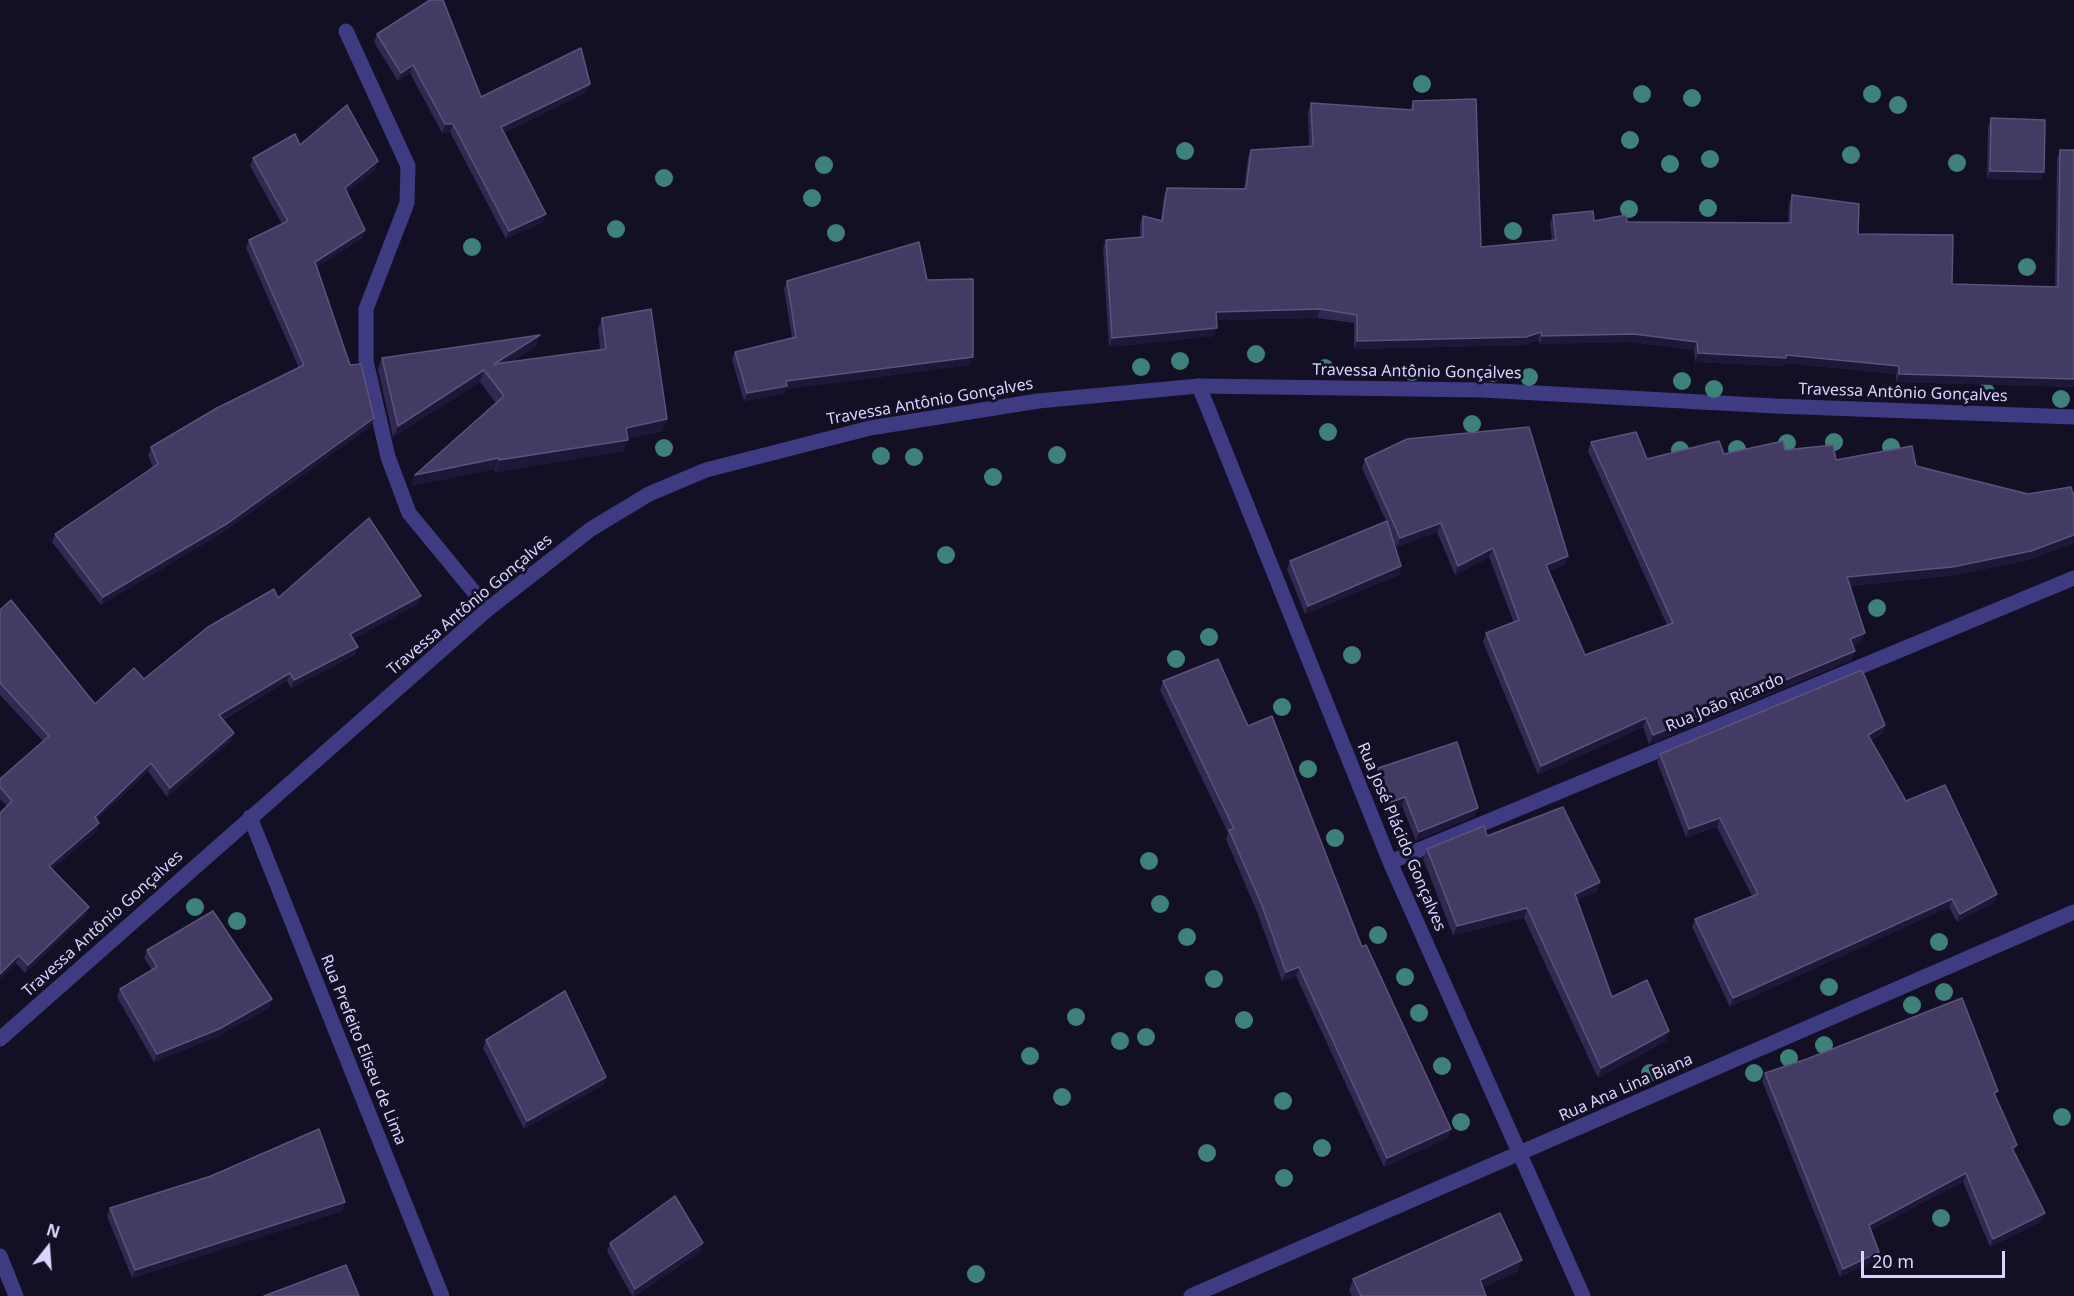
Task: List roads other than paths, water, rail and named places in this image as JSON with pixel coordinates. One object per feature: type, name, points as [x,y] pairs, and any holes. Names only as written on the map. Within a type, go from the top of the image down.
[{"type":"street","points":[[346,31],[408,166],[407,203],[366,309],[366,362],[388,457],[409,513],[488,609]]},
{"type":"street","name":"Travessa Antônio Gonçalves","points":[[0,1039],[488,609],[591,529],[649,494],[706,470],[870,428],[1038,401],[1199,386],[1481,390],[1775,406],[2074,417]]},
{"type":"street","name":"Rua José Plácido Gonçalves","points":[[1199,386],[1390,862],[1583,1296]]},
{"type":"street","name":"Rua João Ricardo","points":[[1390,862],[2074,578]]},
{"type":"street","name":"Rua Prefeito Eliseu de Lima","points":[[250,817],[442,1296]]},
{"type":"street","name":"Rua Ana Lina Biana","points":[[1191,1296],[2074,912]]},
{"type":"street","points":[[0,1256],[16,1296]]}]
